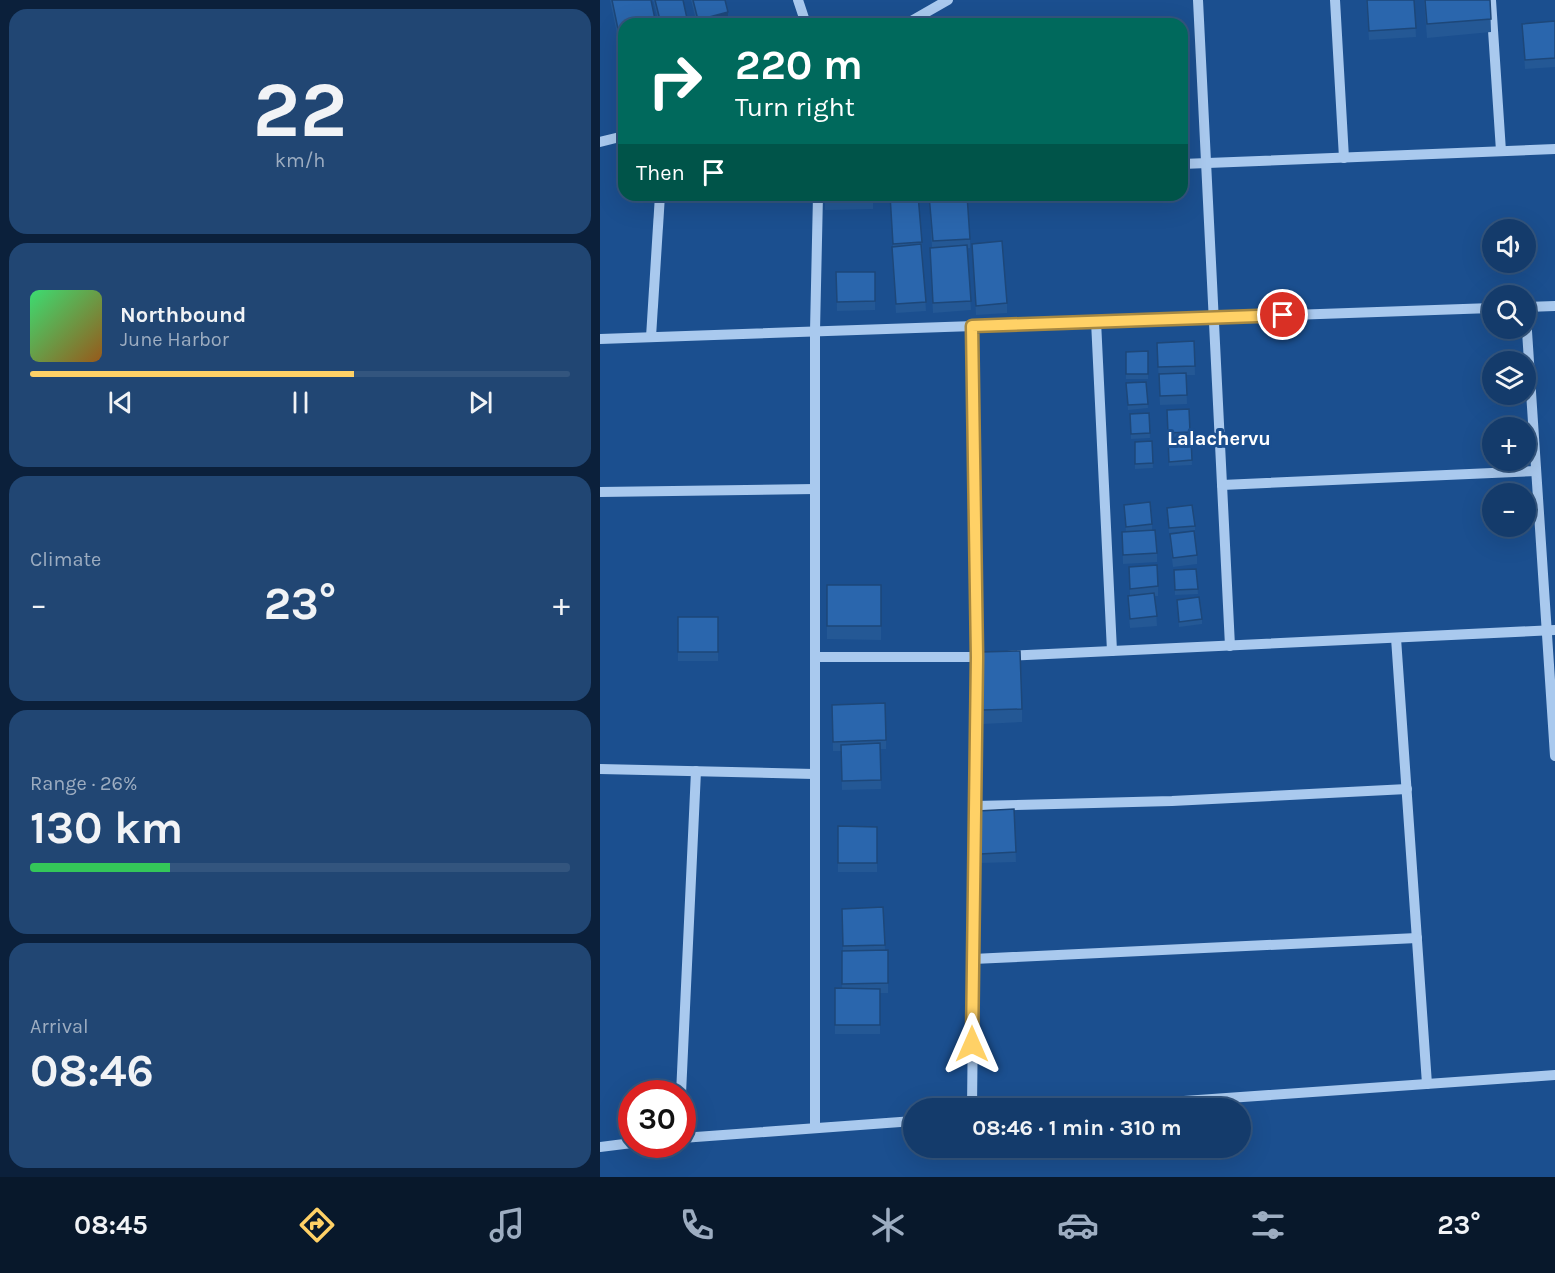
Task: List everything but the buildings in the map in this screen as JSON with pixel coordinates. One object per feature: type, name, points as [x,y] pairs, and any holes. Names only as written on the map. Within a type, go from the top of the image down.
[{"type":"street","points":[[798,0],[804,18]]},
{"type":"street","points":[[916,18],[948,0]]},
{"type":"street","points":[[1198,0],[1230,646]]},
{"type":"street","points":[[1335,0],[1344,158]]},
{"type":"street","points":[[1491,0],[1501,151]]},
{"type":"street","points":[[600,142],[618,138]]},
{"type":"street","points":[[1188,164],[1555,149]]},
{"type":"street","points":[[651,337],[660,201]]},
{"type":"street","points":[[815,1128],[815,331],[818,201]]},
{"type":"street","points":[[1536,307],[1555,306]]},
{"type":"street","points":[[600,339],[1482,308]]},
{"type":"street","points":[[1096,321],[1112,651]]},
{"type":"street","points":[[972,326],[977,657],[972,1098]]},
{"type":"street","points":[[1527,339],[1533,417]]},
{"type":"street","points":[[1222,485],[1536,471],[1551,631],[1555,756]]},
{"type":"street","points":[[600,492],[815,489]]},
{"type":"street","points":[[815,657],[977,657],[1551,631]]},
{"type":"street","points":[[1396,638],[1427,1084]]},
{"type":"street","points":[[600,769],[814,774]]},
{"type":"street","points":[[682,1080],[696,771]]},
{"type":"street","points":[[974,806],[1172,801],[1407,789]]},
{"type":"street","points":[[973,959],[1417,938]]},
{"type":"street","points":[[1228,1098],[1555,1074]]},
{"type":"street","points":[[696,1137],[903,1122]]},
{"type":"street","points":[[600,1147],[618,1145]]},
{"type":"district","name":"Lalachervu","points":[[1219,438]]},
{"type":"route","points":[[972,1044],[977,657],[972,326],[1283,315]]}]
